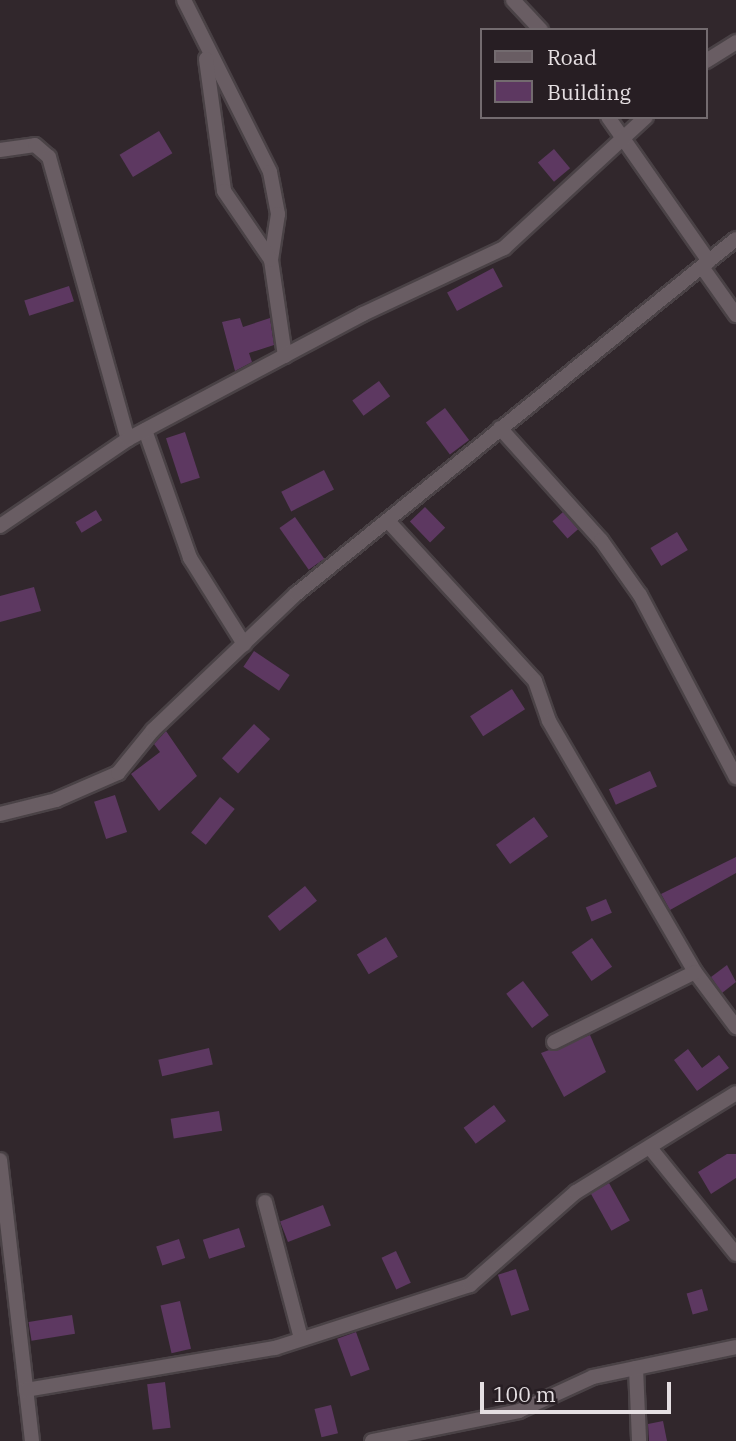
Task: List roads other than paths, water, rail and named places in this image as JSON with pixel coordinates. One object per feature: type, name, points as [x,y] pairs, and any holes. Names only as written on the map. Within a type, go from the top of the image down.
[{"type":"street","points":[[184,0],[270,172],[278,215],[271,260],[285,356]]},
{"type":"street","points":[[513,0],[539,28]]},
{"type":"street","points":[[708,60],[736,42]]},
{"type":"street","points":[[205,44],[224,191],[271,260]]},
{"type":"street","points":[[609,119],[706,264],[736,315]]},
{"type":"street","points":[[0,526],[128,439],[285,356],[504,248],[625,141],[644,119]]},
{"type":"street","points":[[0,150],[35,145],[49,157],[128,439]]},
{"type":"street","points":[[0,814],[56,800],[118,773],[244,644],[500,428],[736,239]]},
{"type":"street","points":[[500,428],[601,540],[640,595],[736,777]]},
{"type":"street","points":[[145,430],[190,558],[244,644]]},
{"type":"street","points":[[388,521],[535,681],[549,721],[695,972],[736,1027]]},
{"type":"street","points":[[554,1042],[695,972]]},
{"type":"street","points":[[26,1390],[301,1338],[470,1285],[576,1192],[651,1149],[736,1093]]},
{"type":"street","points":[[651,1149],[736,1254]]},
{"type":"street","points":[[0,1160],[32,1441]]},
{"type":"street","points":[[265,1202],[301,1338]]},
{"type":"street","points":[[372,1441],[519,1411],[593,1377],[736,1346]]},
{"type":"street","points":[[636,1368],[639,1441]]}]
